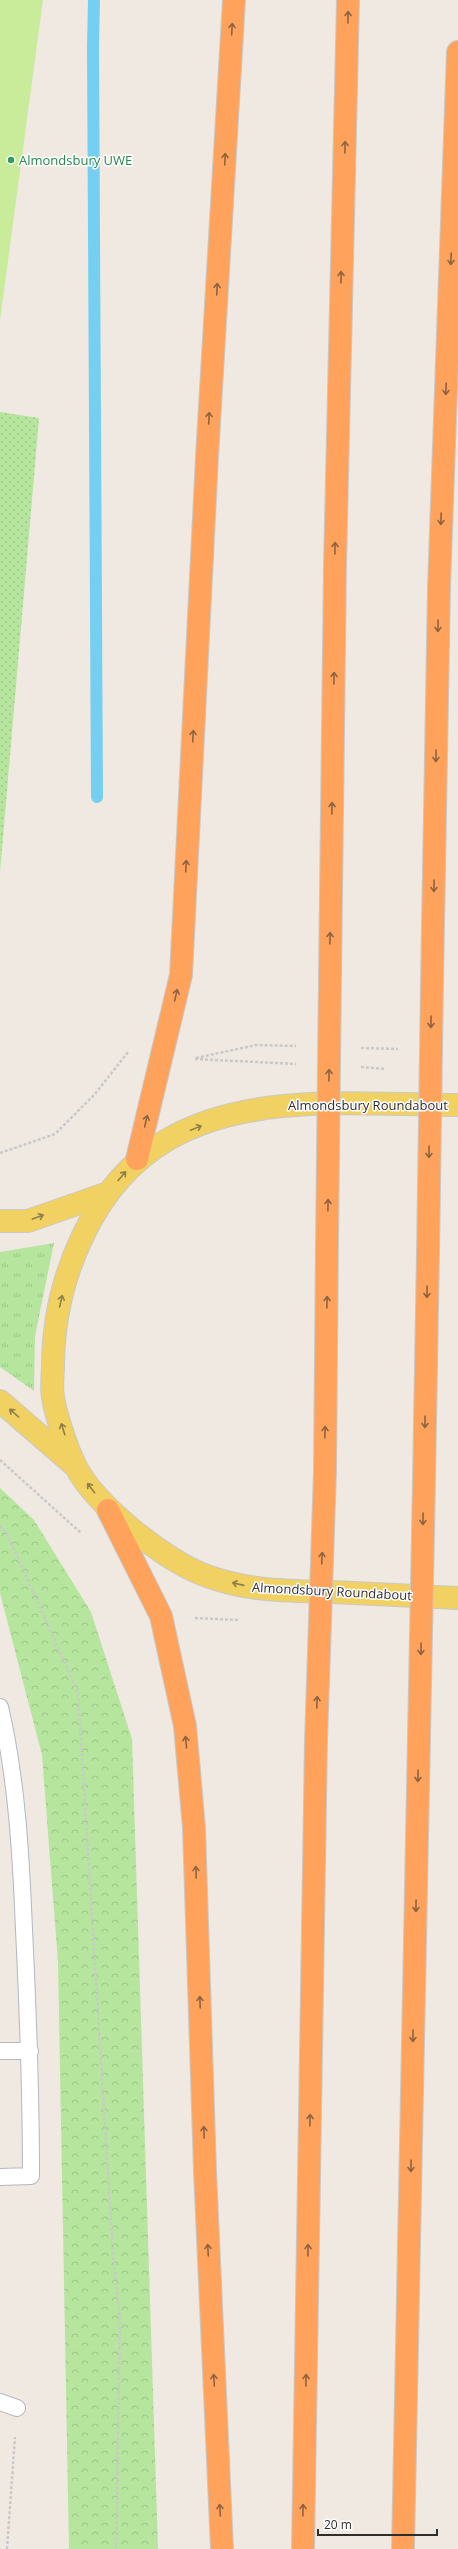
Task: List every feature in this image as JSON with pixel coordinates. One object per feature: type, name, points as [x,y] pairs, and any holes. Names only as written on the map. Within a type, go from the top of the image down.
[{"type":"highway","points":[[137,1159],[181,974],[208,449],[234,0]]},
{"type":"highway","points":[[303,2549],[316,1741],[325,1471],[335,566],[348,0]]},
{"type":"highway","points":[[403,2549],[424,1480],[439,587],[458,52]]},
{"type":"highway","points":[[108,1510],[161,1616],[185,1726],[194,1828],[205,2171],[222,2549]]},
{"type":"main road","name":"Almondsbury Roundabout","points":[[458,1105],[289,1104],[223,1116],[170,1138],[137,1159],[108,1193],[81,1239],[64,1284],[53,1334],[53,1398],[75,1466],[108,1510],[172,1558],[206,1576],[261,1590],[458,1598]]},
{"type":"main road","points":[[0,1221],[28,1221],[108,1193]]},
{"type":"main road","points":[[0,1401],[75,1466]]},
{"type":"lane","points":[[0,1707],[9,1747],[21,1867],[30,2051],[31,2176],[0,2177]]},
{"type":"lane","points":[[0,2052],[30,2051]]},
{"type":"lane","points":[[0,2402],[17,2408]]},
{"type":"path","points":[[0,1153],[55,1134],[95,1094],[130,1050],[162,1052]]},
{"type":"path","points":[[0,1526],[7,1534],[78,1692],[113,2255],[120,2320],[116,2549]]},
{"type":"path","points":[[7,2549],[17,2408]]},
{"type":"green space","name":"Almondsbury UWE","points":[[0,0],[43,0],[0,320]]},
{"type":"green space","points":[[0,412],[39,418],[0,872]]},
{"type":"green space","points":[[54,1243],[35,1336],[34,1391],[0,1367],[0,1252]]},
{"type":"green space","points":[[0,1488],[34,1520],[91,1612],[132,1739],[158,2549],[69,2549],[58,1962],[42,1755],[0,1593]]},
{"type":"waterway","points":[[94,0],[97,797]]},
{"type":"place","name":"Almondsbury UWE","points":[[11,160]]}]
